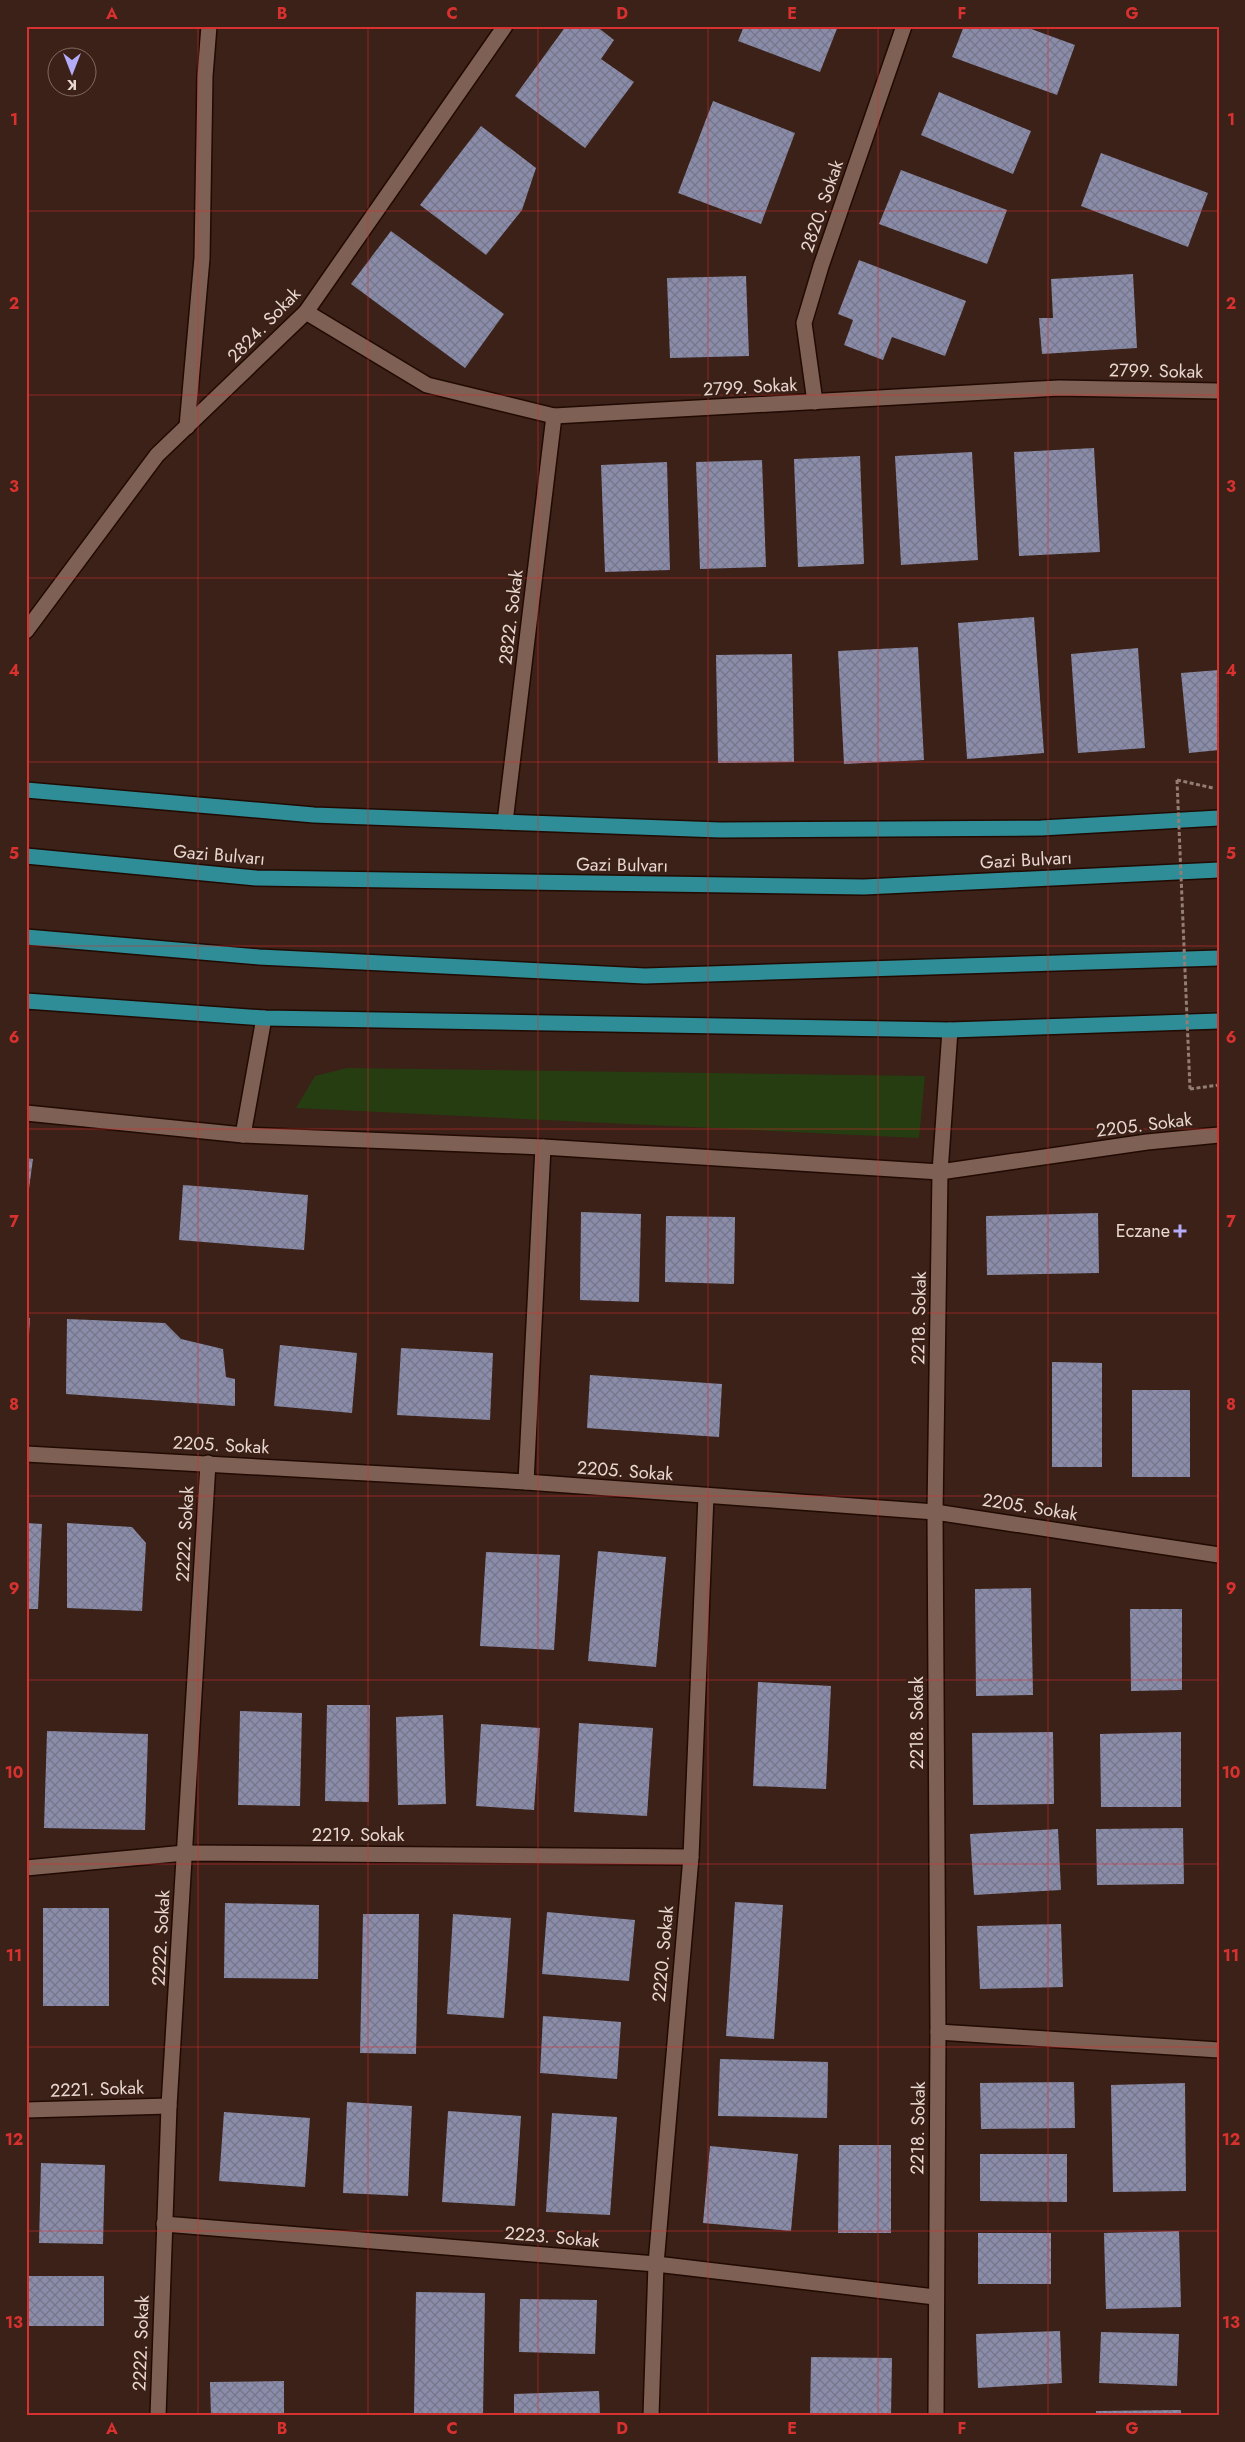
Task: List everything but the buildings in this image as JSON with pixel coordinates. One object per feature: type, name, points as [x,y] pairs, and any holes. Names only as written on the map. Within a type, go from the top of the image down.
[{"type":"highway","points":[[26,790],[314,815],[720,830],[1022,828],[1219,818]]},
{"type":"highway","name":"Gazi Bulvarı","points":[[26,856],[256,878],[864,887],[1219,870]]},
{"type":"highway","points":[[26,937],[259,957],[645,976],[1219,958]]},
{"type":"highway","points":[[26,1001],[264,1018],[950,1030],[1219,1021]]},
{"type":"street","points":[[187,427],[202,258],[205,76],[209,26]]},
{"type":"street","name":"2824. Sokak","points":[[26,632],[157,455],[306,312],[505,26]]},
{"type":"street","name":"2820. Sokak","points":[[815,402],[804,323],[821,266],[904,26]]},
{"type":"street","name":"2799. Sokak","points":[[306,312],[427,385],[554,416],[1059,388],[1219,391]]},
{"type":"street","name":"2822. Sokak","points":[[505,822],[554,416]]},
{"type":"street","points":[[243,1135],[264,1018]]},
{"type":"street","name":"2218. Sokak","points":[[936,2416],[938,2032],[935,1512],[940,1172],[950,1030]]},
{"type":"street","name":"2205. Sokak","points":[[26,1113],[243,1135],[543,1147],[940,1172],[1147,1142],[1219,1135]]},
{"type":"street","points":[[526,1482],[543,1147]]},
{"type":"street","name":"2205. Sokak","points":[[26,1454],[526,1482],[935,1512],[1219,1555]]},
{"type":"street","name":"2222. Sokak","points":[[158,2416],[170,2106],[208,1463]]},
{"type":"street","name":"2220. Sokak","points":[[651,2416],[656,2264],[690,1856],[706,1496]]},
{"type":"street","name":"2219. Sokak","points":[[26,1868],[185,1853],[690,1856]]},
{"type":"street","points":[[938,2032],[1219,2050]]},
{"type":"street","name":"2221. Sokak","points":[[26,2110],[170,2106]]},
{"type":"street","name":"2223. Sokak","points":[[164,2224],[656,2264],[936,2297]]},
{"type":"path","points":[[1219,790],[1177,780],[1190,1089],[1219,1085]]},
{"type":"green space","points":[[347,1068],[925,1076],[919,1138],[296,1108],[315,1076]]},
{"type":"place","name":"Eczane","points":[[1180,1231]]}]
